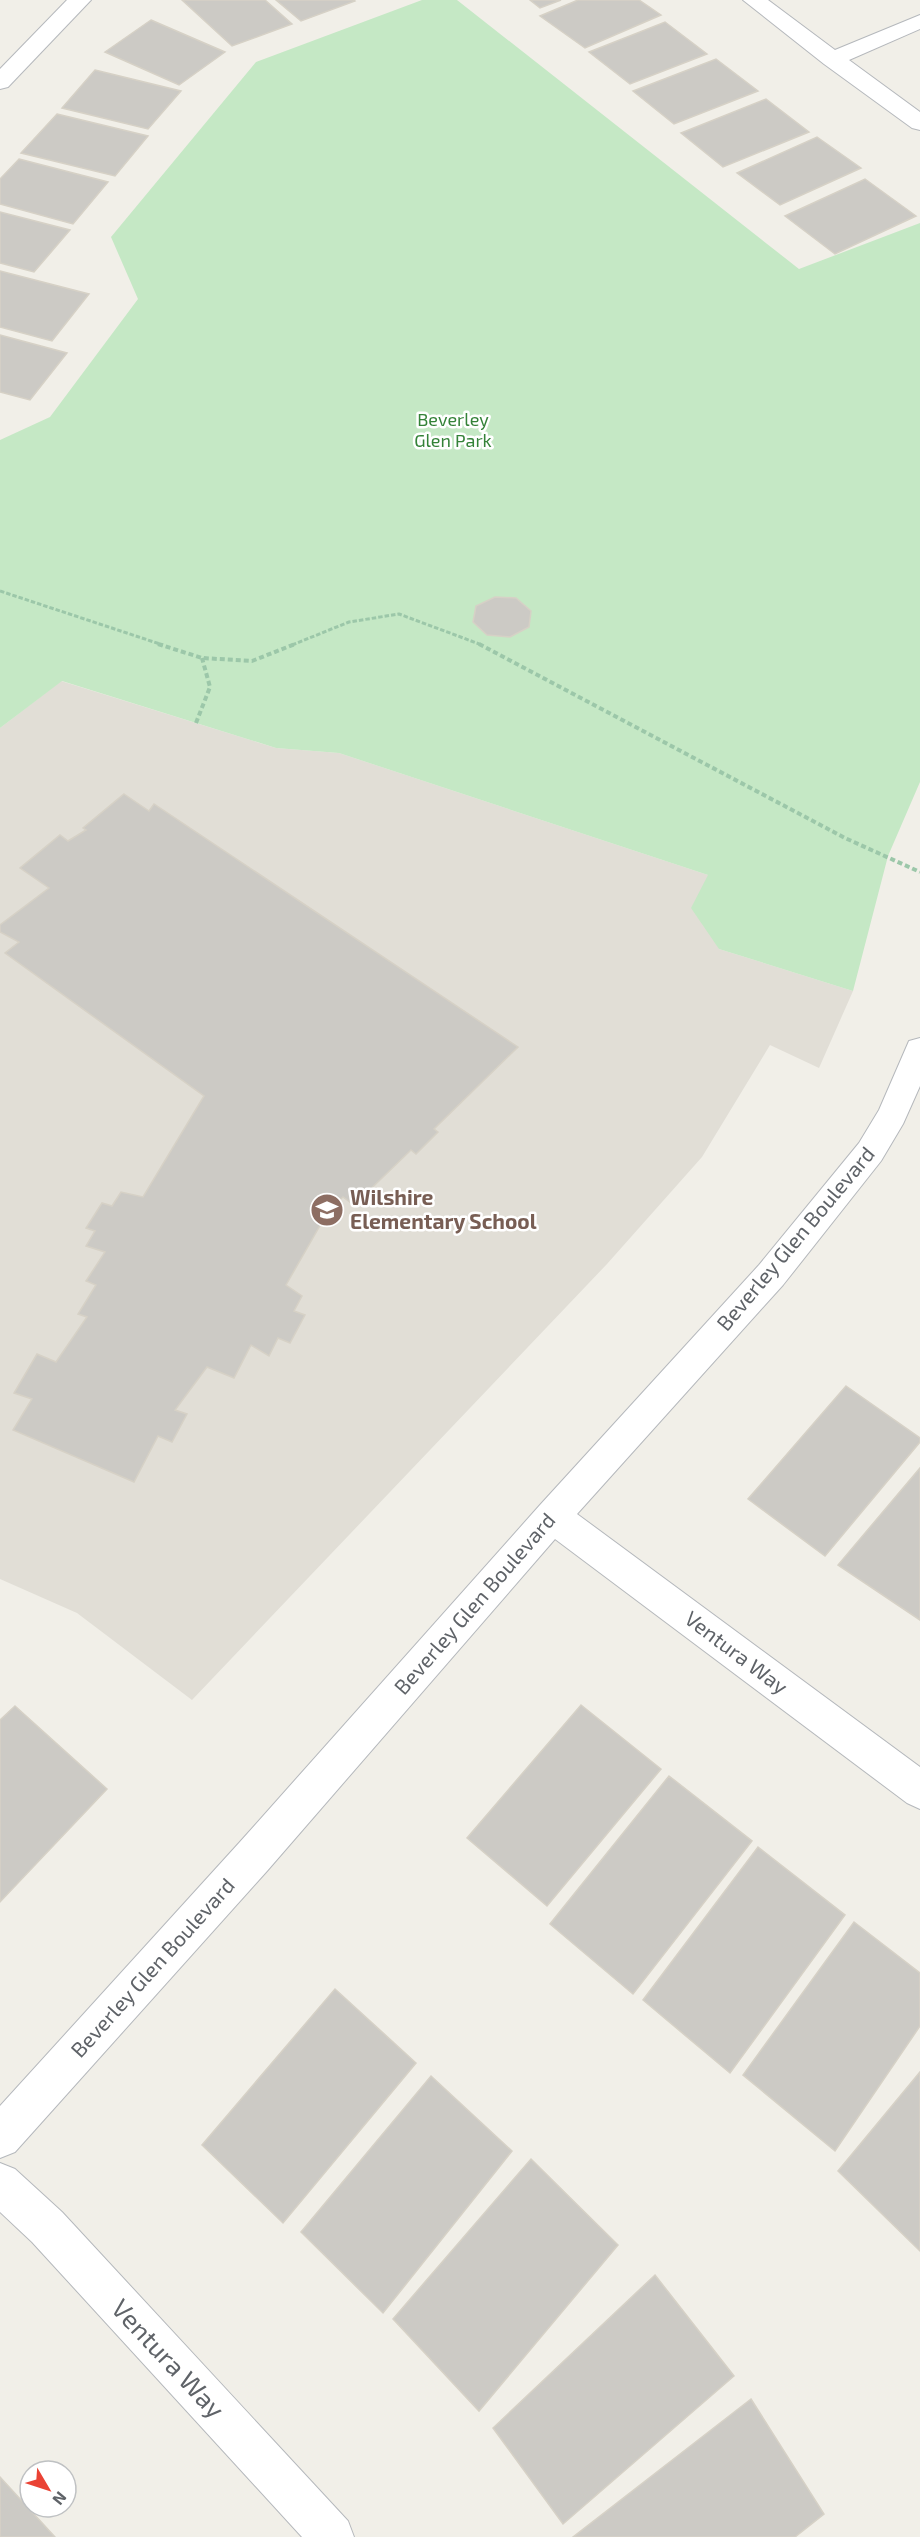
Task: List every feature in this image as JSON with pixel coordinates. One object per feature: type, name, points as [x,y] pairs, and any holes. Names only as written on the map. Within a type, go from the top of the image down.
[{"type":"street","points":[[0,82],[64,13],[80,0]]},
{"type":"street","points":[[754,0],[920,123]]},
{"type":"street","points":[[832,59],[920,21]]},
{"type":"street","name":"Beverley Glen Boulevard","points":[[0,2137],[253,1857],[552,1516],[771,1275],[849,1181],[870,1152],[892,1115],[919,1055]]},
{"type":"street","name":"Ventura Way","points":[[552,1516],[920,1790]]},
{"type":"street","name":"Ventura Way","points":[[0,2184],[46,2227],[332,2537]]},
{"type":"path","points":[[0,591],[202,658],[252,661],[349,622],[399,614],[480,644],[845,838],[920,872]]},
{"type":"path","points":[[196,723],[210,687],[202,658]]},
{"type":"shaded area","name":"Wilshire Elementary School","points":[[61,681],[276,748],[339,753],[708,875],[719,949],[853,991],[819,1068],[770,1045],[702,1157],[607,1264],[192,1700],[77,1613],[0,1579],[0,728]]},
{"type":"green space","name":"Beverley Glen Park","points":[[422,0],[457,0],[799,269],[920,223],[920,782],[888,856],[853,991],[719,949],[691,908],[708,875],[339,753],[276,748],[62,681],[0,728],[0,440],[50,417],[138,299],[111,237],[256,62]]},
{"type":"building","points":[[182,0],[265,0],[292,24],[232,46]]},
{"type":"building","points":[[276,0],[354,0],[355,1],[301,21]]},
{"type":"building","points":[[530,0],[561,0],[540,8]]},
{"type":"building","points":[[578,0],[639,0],[661,15],[585,48],[540,16]]},
{"type":"building","points":[[151,20],[225,52],[179,85],[105,52]]},
{"type":"building","points":[[665,22],[707,54],[630,84],[589,52]]},
{"type":"building","points":[[716,59],[758,91],[674,124],[633,91]]},
{"type":"building","points":[[95,70],[181,91],[148,129],[62,108]]},
{"type":"building","points":[[766,99],[809,132],[723,167],[681,133]]},
{"type":"building","points":[[57,114],[148,136],[115,176],[21,153]]},
{"type":"building","points":[[817,137],[861,168],[780,205],[737,173]]},
{"type":"building","points":[[19,159],[108,182],[73,224],[0,204],[0,179]]},
{"type":"building","points":[[865,179],[916,216],[835,254],[785,216]]},
{"type":"building","points":[[0,212],[70,230],[34,272],[0,263]]},
{"type":"building","points":[[0,271],[89,294],[52,341],[0,327]]},
{"type":"building","points":[[0,335],[67,353],[30,400],[0,392]]},
{"type":"building","points":[[495,597],[516,598],[531,611],[529,627],[510,637],[487,635],[473,622],[476,606]]},
{"type":"building","points":[[124,794],[149,811],[154,804],[518,1047],[434,1129],[438,1132],[416,1154],[411,1150],[354,1205],[343,1197],[337,1202],[332,1198],[325,1205],[330,1208],[286,1285],[302,1296],[294,1311],[305,1315],[290,1343],[278,1338],[269,1356],[251,1345],[234,1378],[207,1367],[175,1410],[187,1414],[172,1442],[158,1436],[134,1482],[13,1430],[32,1399],[14,1393],[37,1354],[56,1362],[87,1317],[78,1314],[96,1285],[86,1281],[105,1252],[86,1246],[95,1231],[86,1228],[102,1203],[112,1206],[121,1192],[143,1197],[204,1096],[5,953],[19,942],[0,932],[0,925],[49,888],[20,868],[60,835],[68,841],[86,830],[83,828]]},
{"type":"building","points":[[846,1386],[920,1438],[920,1442],[825,1556],[748,1499]]},
{"type":"building","points":[[920,1468],[920,1620],[838,1565]]},
{"type":"building","points":[[581,1705],[661,1769],[547,1906],[467,1838]]},
{"type":"building","points":[[15,1706],[107,1789],[0,1902],[0,1720]]},
{"type":"building","points":[[669,1776],[752,1841],[633,1994],[550,1924]]},
{"type":"building","points":[[758,1847],[845,1915],[730,2073],[643,2000]]},
{"type":"building","points":[[854,1922],[920,1973],[920,2026],[835,2151],[743,2075]]},
{"type":"building","points":[[335,1989],[416,2063],[283,2223],[202,2145]]},
{"type":"building","points":[[920,2072],[920,2251],[838,2171]]},
{"type":"building","points":[[431,2076],[512,2151],[383,2313],[301,2232]]},
{"type":"building","points":[[531,2159],[618,2245],[479,2411],[393,2319]]},
{"type":"building","points":[[655,2275],[734,2376],[563,2524],[493,2428]]},
{"type":"building","points":[[751,2399],[824,2514],[795,2537],[573,2537]]},
{"type":"building","points":[[0,2477],[18,2497],[18,2519],[38,2519],[55,2537],[0,2537]]},
{"type":"place","name":"Wilshire Elementary School","points":[[327,1210]]}]
